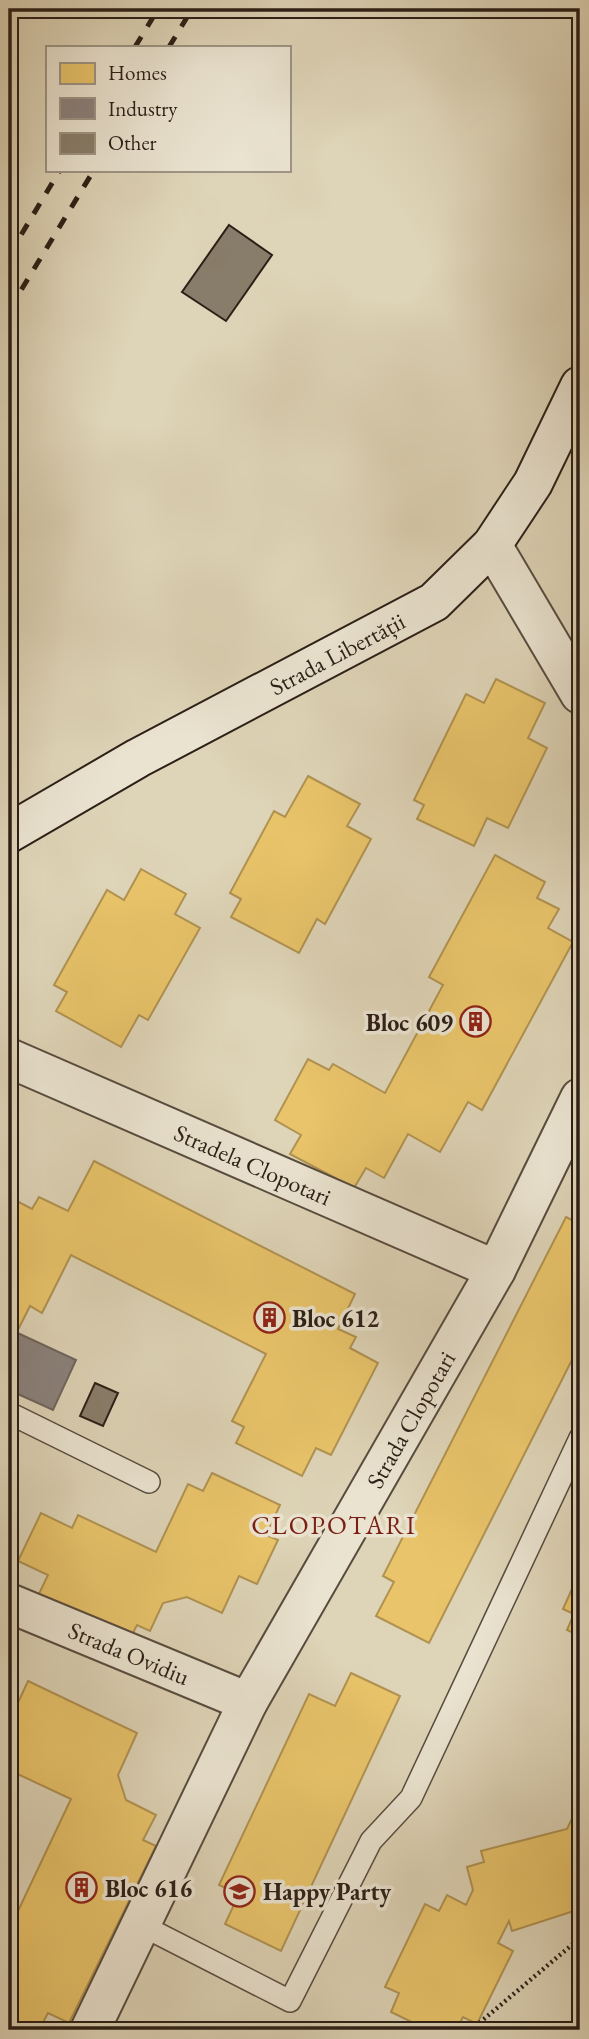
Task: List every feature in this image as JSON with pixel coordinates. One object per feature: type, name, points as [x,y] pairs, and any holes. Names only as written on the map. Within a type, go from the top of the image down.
[{"type":"street","name":"Strada Libertății","points":[[14,828],[138,758],[434,602],[492,545],[533,483],[580,386]]},
{"type":"street","points":[[492,545],[580,694]]},
{"type":"street","name":"Stradela Clopotari","points":[[9,1058],[496,1270]]},
{"type":"street","name":"Strada Clopotari","points":[[90,2030],[248,1702],[496,1270],[580,1098]]},
{"type":"street","name":"Strada Ovidiu","points":[[9,1603],[248,1702]]},
{"type":"lane","points":[[9,1413],[149,1482]]},
{"type":"lane","points":[[141,1925],[290,2001],[371,1841],[411,1798],[580,1438]]},
{"type":"path","points":[[471,2030],[580,1938]]},
{"type":"building: Homes","points":[[496,679],[545,703],[528,738],[547,748],[508,828],[487,818],[474,846],[417,819],[424,805],[414,800],[466,694],[484,703]]},
{"type":"building: Homes","points":[[308,776],[360,804],[347,826],[371,839],[325,924],[317,919],[299,953],[231,917],[241,899],[230,893],[274,811],[285,817]]},
{"type":"building: Homes","name":"Bloc 609","points":[[495,855],[545,882],[537,898],[559,909],[548,928],[573,942],[482,1110],[468,1102],[440,1152],[408,1134],[384,1178],[366,1168],[354,1188],[290,1154],[301,1135],[275,1120],[308,1059],[329,1070],[333,1064],[385,1093],[443,985],[429,977]]},
{"type":"building: Homes","points":[[141,869],[186,894],[175,914],[200,928],[148,1020],[139,1015],[121,1047],[56,1011],[67,992],[54,985],[107,890],[124,900]]},
{"type":"building: Homes","name":"Bloc 612","points":[[94,1161],[355,1294],[338,1329],[356,1337],[350,1348],[378,1363],[331,1455],[316,1448],[302,1476],[236,1443],[244,1427],[232,1421],[266,1354],[71,1255],[42,1313],[30,1306],[19,1328],[9,1323],[9,1197],[32,1209],[39,1197],[68,1211]]},
{"type":"building: Homes","points":[[566,1217],[580,1224],[580,1344],[429,1643],[376,1616],[394,1582],[383,1576]]},
{"type":"building: Homes","points":[[212,1473],[280,1505],[266,1535],[278,1540],[257,1584],[239,1576],[222,1613],[187,1597],[163,1603],[150,1631],[137,1625],[128,1643],[36,1600],[48,1575],[18,1561],[41,1513],[72,1528],[78,1515],[156,1552],[188,1484],[203,1491]]},
{"type":"building: Homes","points":[[580,1571],[580,1636],[567,1630],[574,1614],[563,1609]]},
{"type":"building: Homes","points":[[351,1673],[400,1696],[281,1951],[225,1924],[239,1894],[219,1885],[309,1694],[335,1706]]},
{"type":"building: Homes","name":"Bloc 616","points":[[28,1681],[137,1733],[118,1775],[126,1800],[156,1815],[143,1840],[156,1846],[69,2023],[48,2013],[39,2030],[9,2030],[9,1930],[71,1799],[9,1770],[9,1722]]},
{"type":"building: Homes","points":[[580,1802],[580,1909],[512,1931],[509,1921],[498,1943],[513,1951],[477,2024],[463,2017],[456,2030],[428,2030],[391,2012],[399,1993],[385,1987],[425,1904],[439,1911],[447,1895],[466,1905],[473,1890],[467,1867],[484,1862],[481,1851],[567,1829]]},
{"type":"building: Industry","points":[[9,1329],[76,1360],[53,1410],[9,1390]]},
{"type":"building: Other","points":[[229,225],[272,255],[226,321],[182,292]]},
{"type":"building: Other","points":[[95,1383],[118,1393],[103,1426],[80,1416]]},
{"type":"railway","points":[[136,46],[158,9]]},
{"type":"railway","points":[[170,46],[192,9]]},
{"type":"railway","points":[[9,255],[59,172]]},
{"type":"railway","points":[[9,310],[93,172]]},
{"type":"place","name":"Bloc 609","points":[[476,1022]]},
{"type":"place","name":"Bloc 612","points":[[269,1318]]},
{"type":"place","name":"Bloc 616","points":[[82,1888]]},
{"type":"place","name":"Happy Party","points":[[240,1891]]},
{"type":"district","name":"CLOPOTARI","points":[[334,1525]]}]
